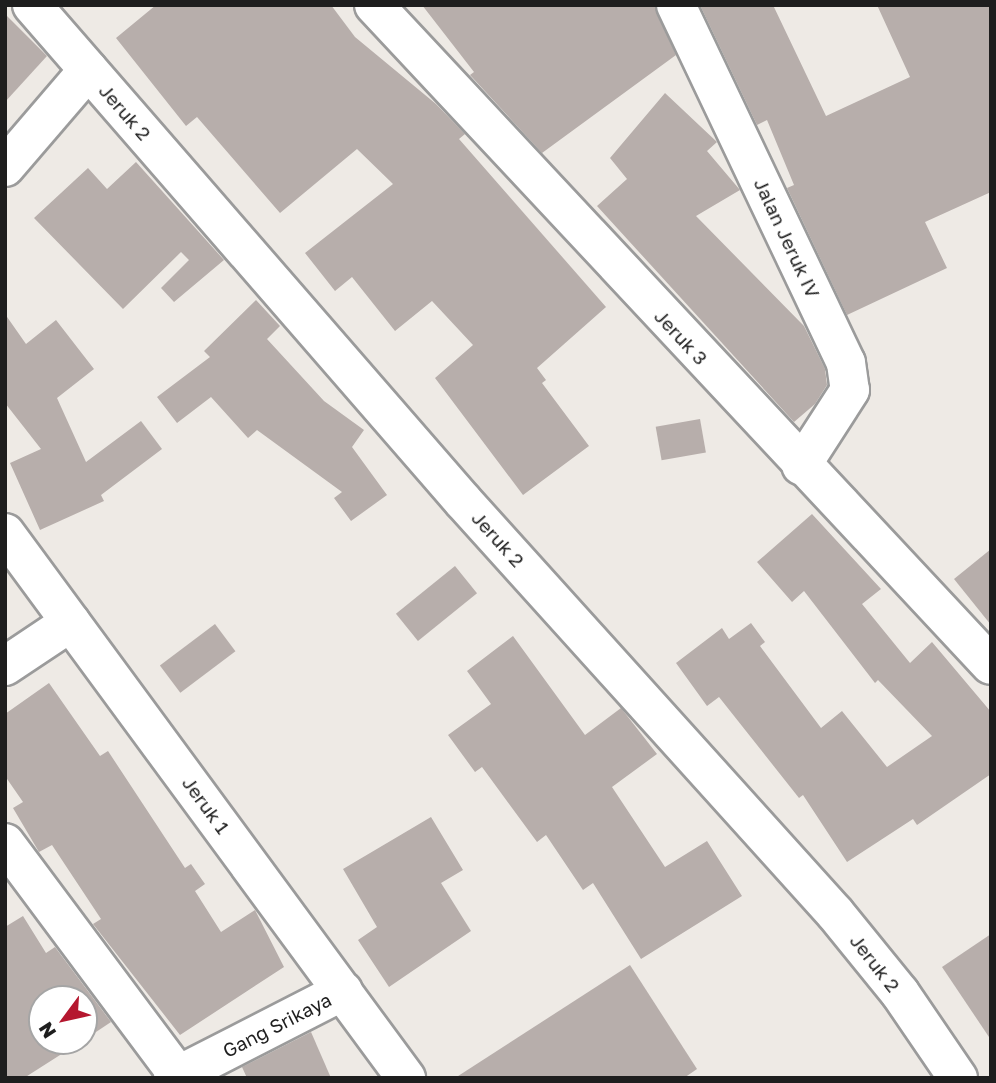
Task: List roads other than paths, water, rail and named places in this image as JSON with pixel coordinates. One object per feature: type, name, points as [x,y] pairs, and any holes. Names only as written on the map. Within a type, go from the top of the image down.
[{"type":"street","name":"Jeruk 2","points":[[32,5],[463,501],[835,913],[900,993],[958,1078]]},
{"type":"street","name":"Jeruk 3","points":[[374,5],[801,466],[991,666]]},
{"type":"street","name":"Jalan Jeruk IV","points":[[676,5],[846,363],[850,390],[801,466]]},
{"type":"street","points":[[5,167],[88,70]]},
{"type":"street","name":"Jeruk 1","points":[[5,533],[406,1078]]},
{"type":"street","points":[[5,666],[71,622]]},
{"type":"street","points":[[5,843],[175,1077]]},
{"type":"street","name":"Gang Srikaya","points":[[175,1077],[343,991]]}]
